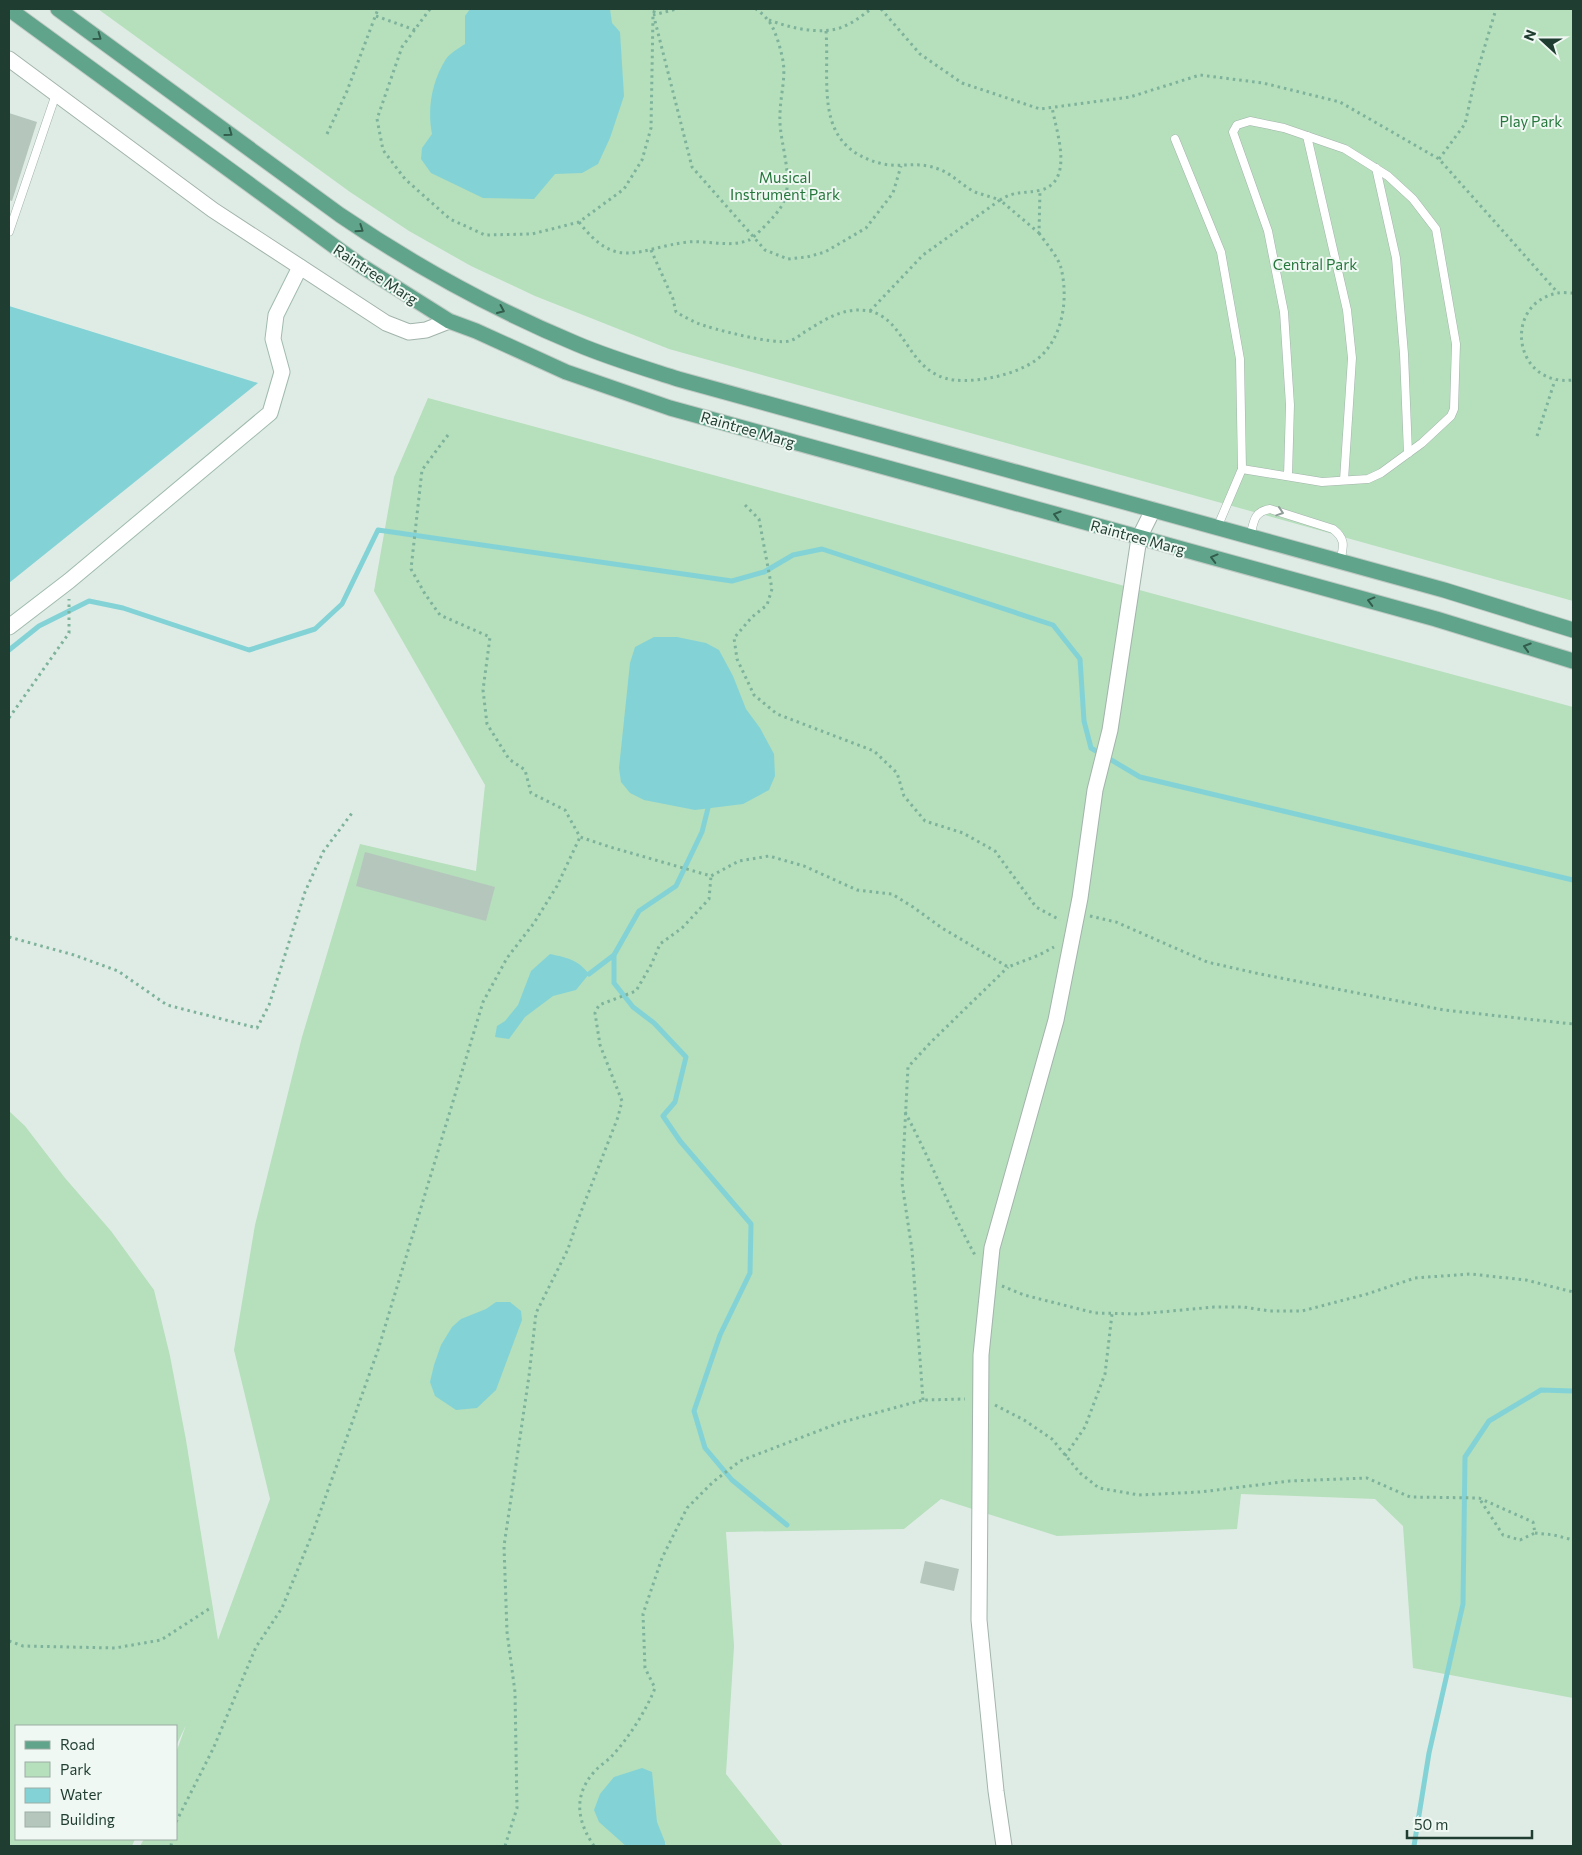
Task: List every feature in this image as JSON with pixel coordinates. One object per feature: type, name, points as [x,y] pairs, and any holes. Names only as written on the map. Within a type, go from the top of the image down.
[{"type":"main road","name":"Raintree Marg","points":[[9,9],[360,265],[449,321],[476,331],[566,372],[643,399],[1436,619],[1573,661]]},
{"type":"main road","name":"Raintree Marg","points":[[65,11],[340,215],[414,264],[498,308],[578,345],[626,363],[678,379],[1444,590],[1573,630]]},
{"type":"street","points":[[9,59],[213,210],[386,323],[409,332],[426,330],[449,321]]},
{"type":"street","points":[[9,627],[69,581],[270,413],[282,372],[273,339],[276,315],[300,266]]},
{"type":"street","points":[[1004,1846],[996,1791],[979,1620],[981,1355],[992,1248],[1056,1020],[1077,914],[1095,790],[1110,730],[1140,538],[1153,510]]},
{"type":"lane","points":[[9,232],[56,94]]},
{"type":"lane","points":[[1242,469],[1322,482],[1368,479],[1381,473],[1422,443],[1451,416],[1454,409],[1456,344],[1436,229],[1413,199],[1388,176],[1345,149],[1284,128],[1250,121],[1237,125],[1234,132],[1268,231],[1284,312],[1290,405],[1288,476]]},
{"type":"lane","points":[[1307,136],[1347,310],[1352,358],[1344,480]]},
{"type":"lane","points":[[1175,138],[1221,252],[1240,359],[1242,469],[1217,528]]},
{"type":"lane","points":[[1376,168],[1396,258],[1404,354],[1408,453]]},
{"type":"lane","points":[[1250,537],[1255,517],[1260,511],[1270,509],[1333,529],[1340,535],[1344,545],[1340,562]]},
{"type":"path","points":[[327,134],[347,92],[378,9]]},
{"type":"path","points":[[430,9],[402,47],[377,119],[383,150],[405,179],[450,219],[485,235],[532,234],[579,222],[624,188],[642,160],[651,128],[653,15],[655,9]]},
{"type":"path","points":[[653,15],[677,9]]},
{"type":"path","points":[[756,9],[769,20],[789,28],[826,31],[844,27],[871,9]]},
{"type":"path","points":[[881,9],[920,54],[962,83],[1040,109],[1130,97],[1200,74],[1254,82],[1340,102],[1416,144],[1439,159],[1558,293]]},
{"type":"path","points":[[1439,159],[1465,124],[1475,79],[1496,9]]},
{"type":"path","points":[[653,15],[692,167],[765,250],[788,259],[825,252],[866,228],[893,194],[901,166]]},
{"type":"path","points":[[376,16],[415,30]]},
{"type":"path","points":[[579,222],[600,245],[615,251],[633,254],[688,242],[728,243],[750,240],[780,210],[787,189],[786,163],[779,117],[783,63],[778,42],[769,20]]},
{"type":"path","points":[[651,250],[673,299],[676,312],[698,323],[770,340],[790,341],[828,317],[854,310],[870,311],[888,319],[916,359],[929,371],[953,380],[982,380],[1004,374],[1029,364],[1043,354],[1058,331],[1065,302],[1061,266],[1039,233],[1000,200],[976,192],[950,173],[926,165],[901,166],[884,164],[863,158],[846,147],[830,119],[827,89],[826,31]]},
{"type":"path","points":[[870,311],[923,255],[1000,200],[1009,194],[1040,190],[1053,185],[1060,172],[1061,147],[1052,107]]},
{"type":"path","points":[[1039,233],[1040,190]]},
{"type":"path","points":[[1573,293],[1558,293],[1542,299],[1529,311],[1522,326],[1521,344],[1527,360],[1539,373],[1555,380],[1573,380]]},
{"type":"path","points":[[1537,436],[1555,380]]},
{"type":"path","points":[[448,435],[422,470],[411,570],[440,615],[490,638],[483,690],[487,724],[509,759],[525,770],[531,793],[565,810],[580,836],[610,847],[711,876],[739,861],[769,856],[804,866],[857,890],[892,894],[970,946],[1008,967]]},
{"type":"path","points":[[745,505],[758,519],[772,589],[767,605],[734,638],[737,659],[754,695],[777,714],[874,751],[897,773],[904,796],[925,821],[963,833],[995,851],[1036,907],[1060,920],[1073,935],[1039,956],[1008,967],[908,1067],[902,1183],[912,1250],[923,1400]]},
{"type":"path","points":[[9,718],[69,633],[69,581]]},
{"type":"path","points":[[9,937],[74,955],[118,971],[168,1005],[257,1028],[269,1005],[305,892],[324,852],[352,813]]},
{"type":"path","points":[[178,1818],[213,1749],[256,1647],[282,1608],[313,1532],[380,1340],[482,1002],[507,958],[534,923],[557,886],[580,836]]},
{"type":"path","points":[[505,1846],[517,1808],[515,1692],[507,1632],[504,1546],[529,1376],[536,1313],[568,1249],[618,1117],[622,1101],[600,1045],[595,1013],[599,1005],[636,991],[651,965],[660,944],[682,928],[709,899],[711,876]]},
{"type":"path","points":[[1077,914],[1116,922],[1207,962],[1260,974],[1444,1010],[1573,1024]]},
{"type":"path","points":[[905,1112],[922,1144],[962,1232],[989,1280],[1024,1294],[1095,1313],[1140,1314],[1214,1307],[1302,1311],[1367,1294],[1415,1278],[1470,1274],[1526,1280],[1573,1292]]},
{"type":"path","points":[[1065,1456],[1085,1428],[1104,1374],[1112,1314]]},
{"type":"path","points":[[594,1846],[584,1832],[579,1810],[582,1792],[594,1772],[612,1756],[648,1707],[655,1688],[645,1668],[643,1614],[662,1558],[687,1508],[712,1482],[740,1461],[840,1422],[923,1400],[981,1398],[1024,1420],[1052,1439],[1080,1474],[1100,1488],[1139,1495],[1200,1492],[1290,1481],[1367,1478],[1410,1497],[1479,1498],[1534,1522],[1535,1533]]},
{"type":"path","points":[[1479,1498],[1503,1535],[1520,1540],[1535,1533],[1573,1540]]},
{"type":"path","points":[[9,1641],[23,1646],[116,1648],[161,1640],[212,1607]]},
{"type":"green space","name":"Central Park","points":[[98,9],[1573,9],[1573,601],[669,349],[535,296],[471,266],[409,231],[350,192]]},
{"type":"green space","points":[[428,398],[1573,707],[1573,1698],[1413,1668],[1403,1526],[1375,1499],[1241,1494],[1237,1529],[1057,1536],[941,1499],[904,1529],[726,1532],[734,1646],[726,1774],[783,1846],[140,1846],[143,1840],[178,1840],[178,1747],[186,1725],[178,1742],[178,1725],[15,1725],[15,1840],[135,1840],[132,1846],[9,1846],[9,1111],[25,1126],[65,1178],[111,1231],[154,1290],[170,1356],[186,1440],[218,1640],[270,1499],[234,1350],[255,1225],[302,1037],[360,844],[476,871],[485,785],[374,591],[394,477]]},
{"type":"water","points":[[470,9],[610,9],[612,23],[620,32],[624,96],[610,138],[598,164],[582,173],[555,174],[534,199],[483,198],[431,173],[421,159],[422,148],[432,134],[430,114],[434,86],[446,59],[465,44],[465,16]]},
{"type":"water","points":[[9,306],[258,383],[9,583]]},
{"type":"water","points":[[654,637],[677,637],[706,643],[719,650],[733,676],[746,709],[760,728],[774,754],[775,776],[769,790],[743,804],[695,810],[644,800],[630,793],[621,782],[619,768],[630,663],[635,647]]},
{"type":"water","points":[[550,954],[572,960],[589,974],[576,990],[553,996],[525,1017],[509,1039],[495,1037],[497,1026],[505,1021],[518,1005],[531,971]]},
{"type":"water","points":[[496,1302],[510,1302],[521,1311],[522,1320],[496,1390],[477,1408],[456,1410],[435,1396],[430,1382],[441,1345],[452,1327],[461,1319],[486,1309]]},
{"type":"water","points":[[642,1768],[652,1772],[657,1822],[665,1846],[626,1846],[599,1822],[594,1810],[600,1794],[614,1777]]},
{"type":"building","points":[[9,113],[37,122],[12,201],[9,200]]},
{"type":"building","points":[[365,852],[495,887],[486,921],[356,886]]},
{"type":"building","points":[[925,1561],[959,1569],[954,1591],[920,1583]]},
{"type":"waterway","points":[[9,650],[39,626],[89,601],[123,608],[249,650],[315,629],[342,604],[378,530],[732,581],[764,572],[793,555],[822,549],[1053,625],[1080,659],[1084,721],[1091,748],[1140,777],[1573,880]]},
{"type":"waterway","points":[[614,955],[639,911],[676,886],[702,832],[708,808]]},
{"type":"waterway","points":[[589,974],[614,955],[614,983],[633,1007],[654,1023],[686,1057],[675,1102],[663,1116],[680,1141],[751,1224],[750,1273],[720,1335],[694,1411],[705,1448],[732,1480],[787,1525]]},
{"type":"waterway","points":[[1414,1846],[1429,1753],[1463,1604],[1465,1457],[1489,1421],[1541,1390],[1573,1391]]},
{"type":"park label","name":"Play Park","points":[[1531,121]]},
{"type":"park label","name":"Musical Instrument Park","points":[[785,186]]}]
